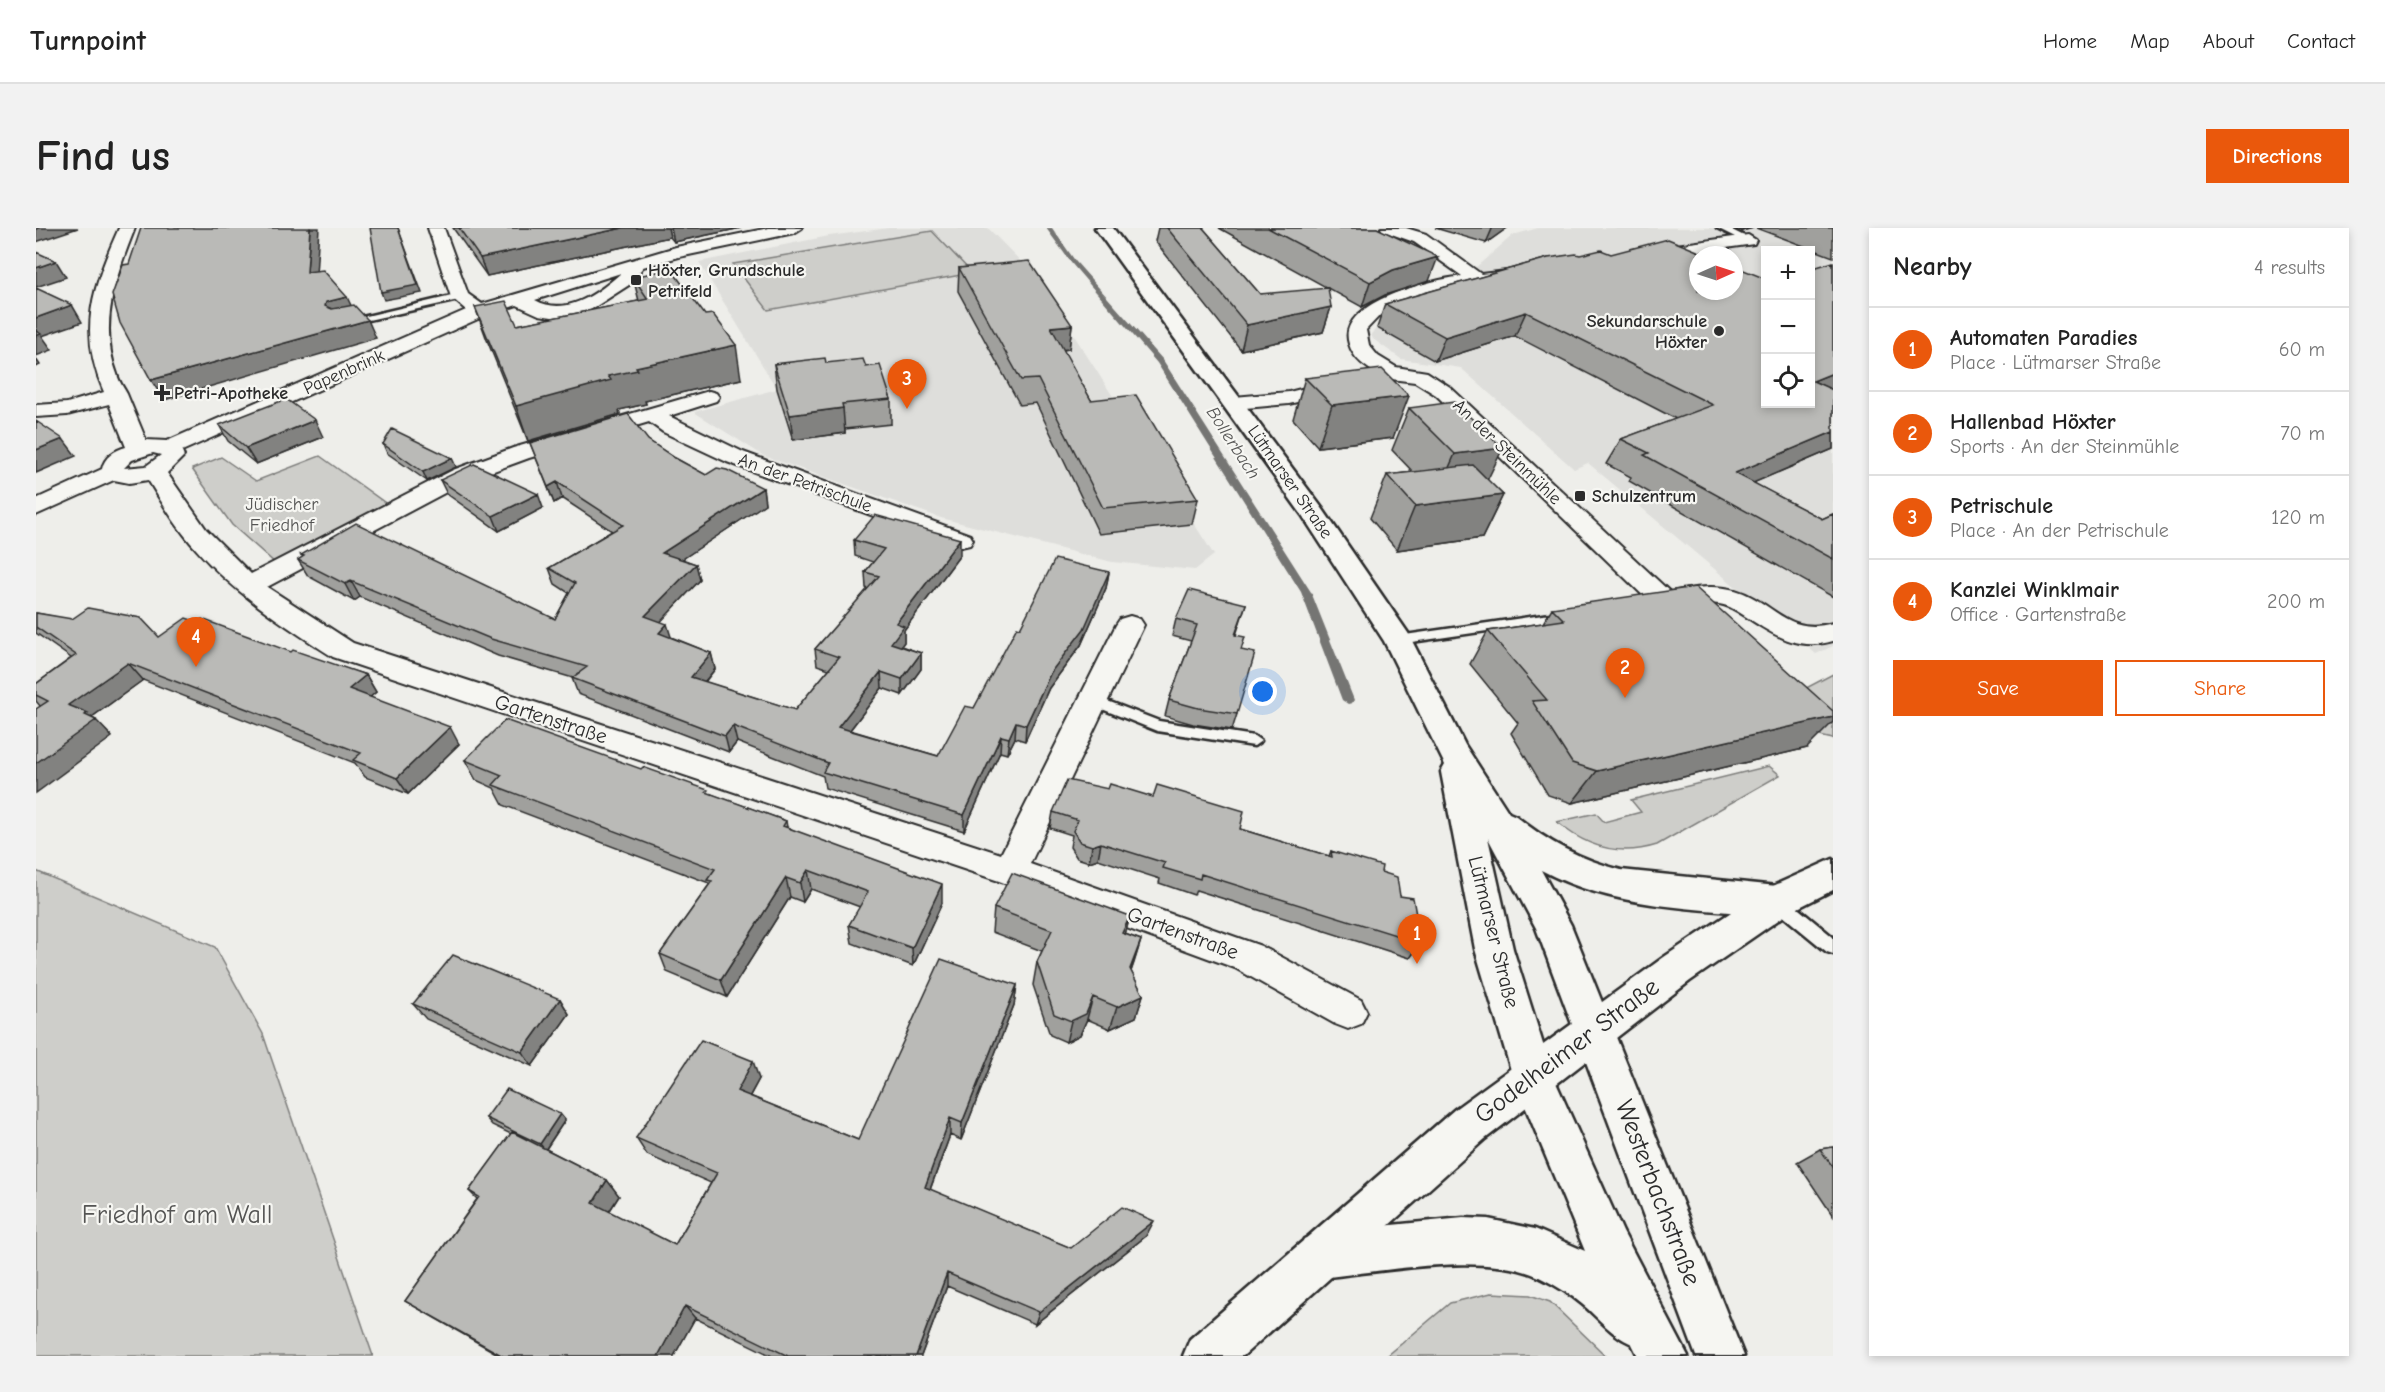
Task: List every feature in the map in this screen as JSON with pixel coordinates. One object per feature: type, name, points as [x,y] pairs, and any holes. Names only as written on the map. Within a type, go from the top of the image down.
[{"type":"main road","name":"Lütmarser Straße","points":[[1104,228],[1313,513],[1398,640],[1452,750],[1490,810],[1553,925],[1595,1030]]},
{"type":"main road","name":"Lütmarser Straße","points":[[1452,750],[1494,949],[1533,1077]]},
{"type":"main road","points":[[1490,810],[1514,834],[1544,855],[1598,879],[1621,885],[1778,902]]},
{"type":"main road","name":"Godelheimer Straße","points":[[1207,1356],[1470,1124],[1677,969],[1778,902],[1833,873]]},
{"type":"main road","name":"Westerbachstraße","points":[[1595,1030],[1720,1356]]},
{"type":"main road","points":[[1533,1077],[1607,1248],[1663,1355]]},
{"type":"main road","points":[[1320,1255],[1485,1240],[1506,1243],[1539,1253],[1574,1268],[1613,1298],[1663,1355]]},
{"type":"street","name":"Gartenstraße","points":[[127,228],[107,276],[99,303],[98,331],[101,356],[117,395],[154,456],[180,512],[205,544],[249,586],[285,615],[343,650],[1010,871],[1248,957],[1348,1012]]},
{"type":"street","points":[[436,228],[460,297],[480,311]]},
{"type":"street","name":"Papenbrink","points":[[36,508],[113,472],[113,465],[117,459],[154,456],[480,311],[676,252],[794,228]]},
{"type":"street","points":[[1389,228],[1421,233],[1477,279]]},
{"type":"street","points":[[1625,258],[1748,240]]},
{"type":"street","points":[[520,299],[544,312],[564,313],[582,309],[632,273],[635,264]]},
{"type":"street","name":"An der Steinmühle","points":[[1391,373],[1371,361],[1357,346],[1356,329],[1376,308],[1444,284],[1534,274]]},
{"type":"street","name":"An der Steinmühle","points":[[1234,404],[1289,398],[1391,373],[1420,376],[1443,391],[1654,602],[1706,595],[1727,596],[1750,606],[1770,622],[1794,634],[1823,637],[1833,632]]},
{"type":"street","points":[[36,411],[50,412],[66,409],[117,395]]},
{"type":"street","points":[[249,586],[461,475],[521,453],[709,397]]},
{"type":"street","name":"An der Petrischule","points":[[653,415],[671,428],[735,457],[961,540]]},
{"type":"street","points":[[1010,871],[1130,625]]},
{"type":"lane","points":[[1721,228],[1748,240]]},
{"type":"lane","points":[[340,323],[460,297]]},
{"type":"lane","points":[[1398,640],[1580,613]]},
{"type":"lane","points":[[1092,700],[1157,726],[1254,741]]},
{"type":"lane","points":[[1778,902],[1833,947]]},
{"type":"shaded area","points":[[889,228],[988,228],[1038,279],[1214,555],[1195,570],[1112,562],[941,518],[764,456],[694,412],[777,389],[699,262],[829,236]]},
{"type":"shaded area","name":"Schulzentrum","points":[[1538,228],[1833,228],[1833,646],[1816,654],[1588,463],[1574,469],[1461,368],[1401,359],[1373,339],[1371,334],[1393,311],[1460,281],[1513,235]]},
{"type":"green space","points":[[932,231],[972,273],[768,310],[733,264]]},
{"type":"green space","name":"Jüdischer Friedhof","points":[[320,456],[388,505],[275,563],[232,525],[192,469],[221,457],[256,481]]},
{"type":"green space","points":[[1833,674],[1833,739],[1811,734],[1787,698]]},
{"type":"green space","points":[[1769,766],[1780,775],[1657,845],[1616,850],[1580,838],[1557,822],[1596,813],[1604,822],[1641,812],[1631,800]]},
{"type":"green space","name":"Friedhof am Wall","points":[[36,871],[215,947],[263,1034],[373,1356],[36,1356]]},
{"type":"green space","points":[[1491,1293],[1530,1295],[1550,1302],[1606,1356],[1387,1356],[1450,1303]]},
{"type":"building","points":[[141,228],[310,228],[307,272],[323,270],[347,297],[326,302],[325,306],[332,309],[354,305],[368,320],[151,380],[120,323],[112,295],[123,265],[129,264]]},
{"type":"building","points":[[370,228],[398,228],[418,285],[381,292]]},
{"type":"building","points":[[459,228],[623,228],[480,258]]},
{"type":"building","points":[[1167,228],[1203,228],[1260,294],[1328,288],[1331,307],[1247,325]]},
{"type":"building","points":[[1268,228],[1377,228],[1438,257],[1393,270],[1370,282]]},
{"type":"building","points":[[1668,239],[1689,248],[1689,300],[1743,300],[1743,270],[1761,277],[1761,408],[1815,408],[1815,382],[1833,390],[1833,432],[1735,473],[1822,519],[1833,514],[1833,559],[1644,455],[1649,453],[1621,439],[1713,405],[1526,312],[1445,337],[1385,304],[1548,258],[1580,255],[1601,250],[1611,254]]},
{"type":"building","points":[[36,252],[56,261],[36,268]]},
{"type":"building","points":[[1029,261],[1072,325],[1051,327],[1091,400],[1136,395],[1198,499],[1103,508],[1038,379],[1021,380],[959,268]]},
{"type":"building","points":[[1833,262],[1833,373],[1815,380],[1815,267]]},
{"type":"building","points":[[671,269],[705,315],[713,314],[736,345],[636,367],[638,370],[608,376],[611,380],[516,406],[475,307],[506,301],[517,325],[648,299],[633,277]]},
{"type":"building","points":[[36,288],[72,305],[36,318]]},
{"type":"building","points":[[825,358],[826,363],[863,359],[866,367],[880,365],[891,399],[842,404],[843,408],[790,415],[774,364]]},
{"type":"building","points":[[1382,369],[1409,396],[1332,405],[1305,378]]},
{"type":"building","points":[[286,399],[315,420],[246,448],[219,425]]},
{"type":"building","points":[[1454,402],[1503,448],[1455,454],[1409,408]]},
{"type":"building","points":[[628,414],[648,440],[706,475],[717,468],[727,470],[763,488],[662,553],[696,564],[645,616],[667,624],[659,633],[711,653],[691,677],[795,710],[839,657],[815,649],[879,576],[865,572],[884,549],[854,540],[875,515],[960,539],[896,623],[904,626],[891,643],[921,653],[902,679],[881,672],[838,727],[938,756],[965,706],[974,708],[1017,627],[1020,628],[1055,559],[1109,572],[1084,629],[1051,672],[1026,725],[1016,722],[1009,738],[1001,736],[964,815],[823,772],[828,763],[733,726],[725,736],[572,678],[587,667],[491,639],[351,581],[345,584],[298,560],[304,556],[301,555],[356,523],[555,619],[575,583],[549,568],[623,525],[557,482],[548,487],[530,443]]},
{"type":"building","points":[[36,421],[63,439],[36,450]]},
{"type":"building","points":[[392,429],[452,458],[423,472],[383,444]]},
{"type":"building","points":[[474,464],[538,494],[493,516],[440,480]]},
{"type":"building","points":[[1473,465],[1503,495],[1415,506],[1387,475]]},
{"type":"building","points":[[1695,587],[1833,711],[1833,717],[1597,771],[1572,763],[1532,701],[1547,700],[1488,631],[1564,620],[1552,608]]},
{"type":"building","points":[[1189,590],[1246,604],[1235,635],[1245,637],[1241,650],[1255,653],[1237,714],[1198,708],[1169,700],[1197,625],[1176,619]]},
{"type":"building","points":[[88,608],[141,618],[159,637],[186,618],[197,622],[202,619],[291,652],[293,650],[366,675],[349,689],[450,727],[397,778],[353,760],[361,753],[128,663],[68,705],[88,713],[85,715],[96,720],[36,763],[36,709],[48,701],[36,695],[36,684],[76,655],[36,627],[36,613],[72,619]]},
{"type":"building","points":[[505,720],[641,769],[643,767],[708,790],[706,792],[786,821],[783,826],[942,884],[912,948],[849,925],[868,892],[808,870],[800,883],[786,878],[721,980],[660,954],[712,881],[707,880],[715,869],[493,785],[502,775],[465,760]]},
{"type":"building","points":[[1067,780],[1108,789],[1110,784],[1153,797],[1157,785],[1244,811],[1240,829],[1332,857],[1331,851],[1382,866],[1381,872],[1397,877],[1400,896],[1413,898],[1421,943],[1201,874],[1200,879],[1163,868],[1165,863],[1101,843],[1092,846],[1080,842],[1073,831],[1078,820],[1053,812]]},
{"type":"building","points":[[1012,873],[1130,916],[1122,933],[1141,940],[1130,969],[1143,995],[1117,1007],[1093,997],[1086,1014],[1071,1021],[1054,1014],[1037,962],[1052,930],[994,908]]},
{"type":"building","points":[[453,955],[560,999],[522,1052],[413,1004]]},
{"type":"building","points":[[941,959],[1017,985],[962,1123],[950,1118],[925,1187],[1071,1248],[1122,1207],[1154,1221],[1039,1312],[947,1273],[916,1356],[788,1356],[685,1306],[658,1356],[503,1356],[405,1301],[479,1197],[469,1191],[512,1132],[607,1180],[593,1203],[675,1245],[717,1173],[636,1138],[701,1040],[753,1061],[737,1091],[858,1140]]},
{"type":"building","points":[[507,1089],[560,1114],[540,1144],[486,1118]]},
{"type":"building","points":[[1833,1147],[1833,1167],[1820,1149]]},
{"type":"waterway","name":"Bollerbach","points":[[1049,228],[1074,263],[1160,362],[1306,592],[1348,700]]},
{"type":"place","name":"Höxter, Grundschule Petrifeld","points":[[636,280]]},
{"type":"place","name":"Sekundarschule Höxter","points":[[1719,331]]},
{"type":"place","name":"Petri-Apotheke","points":[[162,393]]},
{"type":"place","name":"Petrischule","points":[[907,409]]},
{"type":"place","name":"Schulzentrum","points":[[1580,496]]},
{"type":"place","name":"Kanzlei Winklmair","points":[[196,667]]},
{"type":"place","name":"Hallenbad Höxter","points":[[1625,698]]},
{"type":"place","name":"Automaten Paradies","points":[[1417,964]]}]
